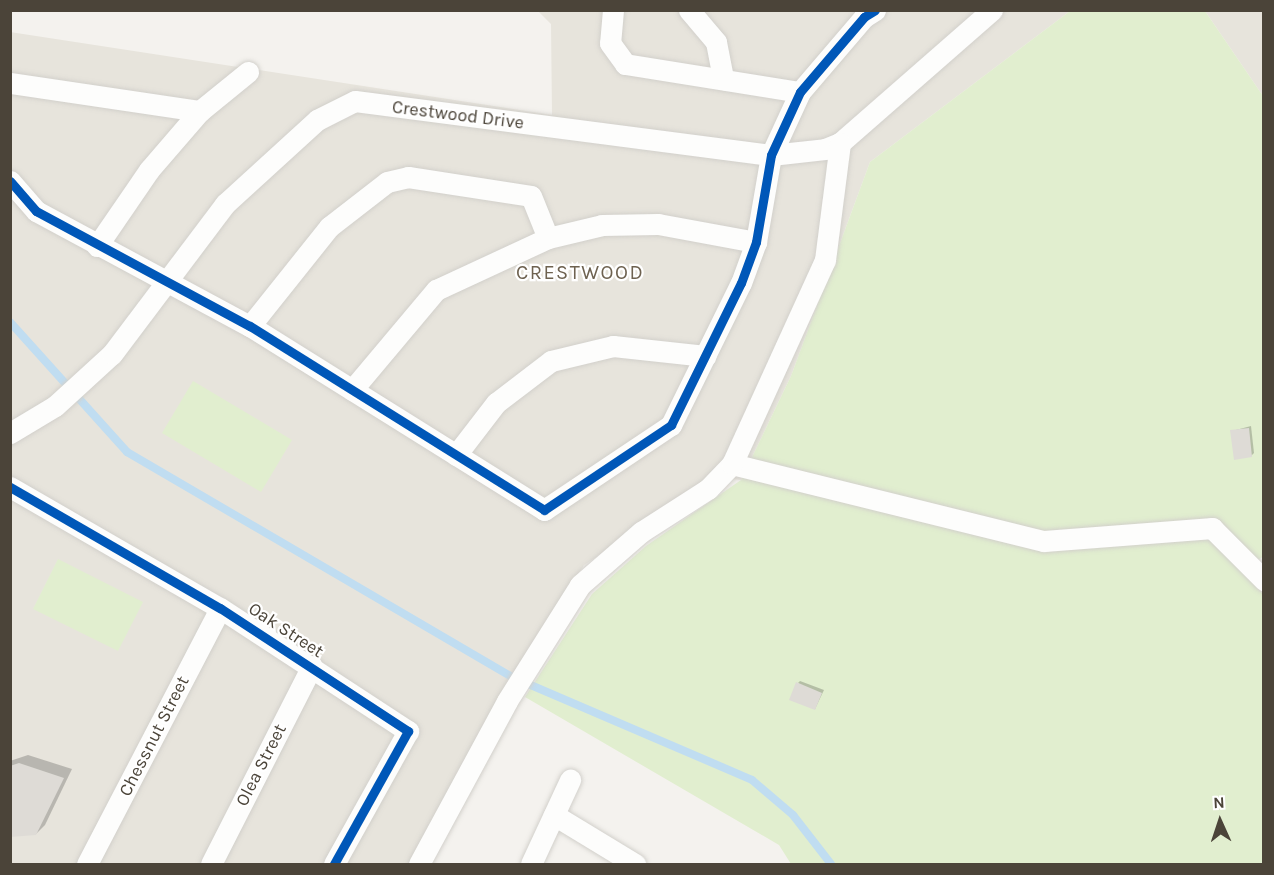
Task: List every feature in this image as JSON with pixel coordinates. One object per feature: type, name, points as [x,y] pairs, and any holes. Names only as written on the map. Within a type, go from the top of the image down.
[{"type":"street","points":[[613,10],[610,43],[625,64],[800,93]]},
{"type":"street","points":[[688,10],[716,42],[723,79]]},
{"type":"street","points":[[419,864],[507,701],[580,585],[641,532],[708,489],[732,464],[825,260],[840,144],[992,10]]},
{"type":"street","points":[[10,181],[36,211],[97,246],[170,280],[250,326],[544,510],[671,425],[756,242],[771,156],[800,93],[866,12]]},
{"type":"street","points":[[97,246],[149,170],[200,111],[248,72]]},
{"type":"street","points":[[10,83],[200,111]]},
{"type":"street","name":"Crestwood Drive","points":[[10,433],[55,406],[112,354],[225,204],[317,120],[355,102],[771,156],[840,144]]},
{"type":"street","points":[[250,326],[329,227],[387,182],[408,177],[531,196],[548,238]]},
{"type":"street","points":[[352,390],[436,290],[548,238],[602,225],[658,224],[756,242]]},
{"type":"street","points":[[456,455],[496,403],[550,361],[613,346],[705,356]]},
{"type":"street","points":[[732,464],[1044,541],[1212,528],[1263,580]]},
{"type":"street","name":"Oak Street","points":[[10,487],[220,608],[312,666],[408,731],[334,864]]},
{"type":"street","name":"Chessnut Street","points":[[87,864],[220,608]]},
{"type":"street","name":"Olea Street","points":[[211,864],[312,666]]},
{"type":"street","points":[[531,864],[570,780]]},
{"type":"street","points":[[554,814],[635,864]]},
{"type":"shaded area","points":[[538,11],[1070,11],[870,162],[791,376],[741,480],[719,478],[584,565],[512,677],[409,864],[11,864],[10,32],[552,115],[551,24]]},
{"type":"shaded area","points":[[1205,11],[1263,11],[1263,96]]},
{"type":"green space","points":[[1070,11],[1205,11],[1263,96],[1264,556],[1242,571],[1263,594],[1263,864],[791,864],[779,845],[525,697],[592,594],[646,546],[741,480],[791,376],[870,162]]},
{"type":"green space","points":[[193,381],[292,440],[261,492],[162,433]]},
{"type":"green space","points":[[58,559],[143,602],[118,651],[33,609]]},
{"type":"building","points":[[1249,428],[1252,457],[1234,460],[1230,430]]},
{"type":"building","points":[[796,682],[822,693],[815,710],[789,700]]},
{"type":"building","points":[[19,763],[64,778],[36,835],[10,837],[10,766]]},
{"type":"waterway","points":[[10,322],[127,452],[512,677],[752,780],[793,815],[831,864]]},
{"type":"cycle path","points":[[10,181],[36,211],[250,326],[544,510],[671,425],[741,283],[756,242],[771,155],[800,92],[864,17],[875,10]]},
{"type":"cycle path","points":[[10,487],[220,608],[408,731],[334,864]]},
{"type":"district","name":"CRESTWOOD","points":[[580,272]]}]
